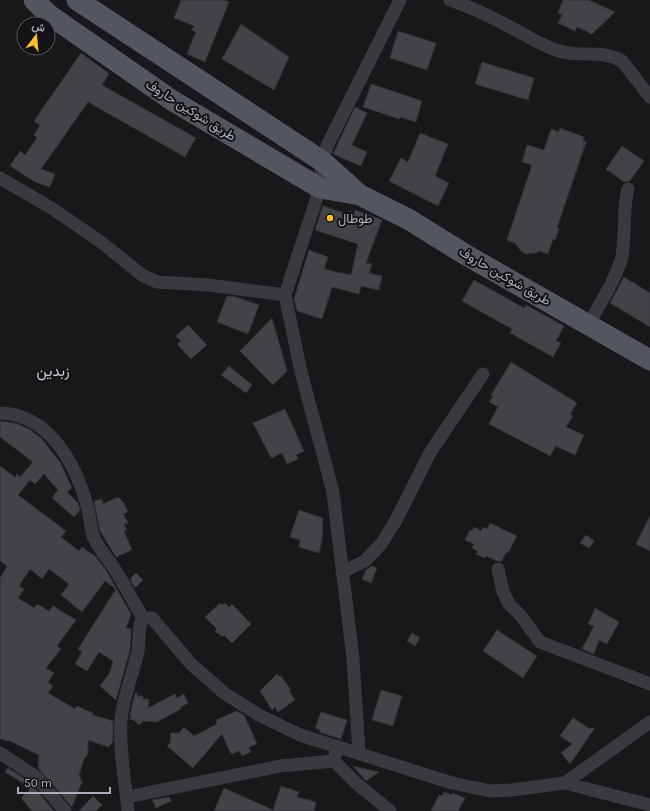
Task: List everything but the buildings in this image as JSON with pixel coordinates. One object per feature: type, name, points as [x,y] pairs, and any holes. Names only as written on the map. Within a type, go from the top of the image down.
[{"type":"main road","name":"طريق شوكين حاروف","points":[[34,0],[48,14],[173,101],[320,188],[360,195]]},
{"type":"main road","name":"طريق شوكين حاروف","points":[[77,0],[322,161],[360,195],[408,219],[466,255],[650,360]]},
{"type":"street","points":[[358,753],[353,659],[333,492],[300,372],[285,295],[320,188],[322,161],[328,144],[400,0]]},
{"type":"street","points":[[450,0],[498,21],[545,46],[560,52],[608,55],[616,58],[622,61],[650,97]]},
{"type":"street","points":[[0,178],[53,210],[101,242],[142,275],[157,282],[208,285],[285,295]]},
{"type":"street","points":[[588,325],[621,259],[624,245],[624,212],[628,189]]},
{"type":"street","points":[[342,572],[365,561],[381,544],[395,522],[431,451],[483,374]]},
{"type":"street","points":[[0,412],[11,413],[31,420],[52,436],[61,447],[74,469],[81,485],[94,537],[143,618]]},
{"type":"street","points":[[498,569],[503,592],[509,604],[521,616],[540,642],[650,684]]},
{"type":"street","points":[[143,618],[152,618],[191,664],[224,693],[259,715],[300,735],[452,784],[490,791],[512,790],[565,783],[650,805]]},
{"type":"street","points":[[128,811],[122,750],[121,720],[126,688],[138,650],[140,624],[143,618]]},
{"type":"street","points":[[565,783],[650,722]]},
{"type":"street","points":[[334,761],[337,746]]},
{"type":"street","points":[[0,753],[21,765],[34,776],[65,811]]},
{"type":"street","points":[[127,797],[280,766],[334,761]]},
{"type":"street","points":[[334,761],[355,782],[390,811]]},
{"type":"place","name":"طوطال","points":[[330,218]]},
{"type":"district","name":"زبدين","points":[[53,371]]}]
